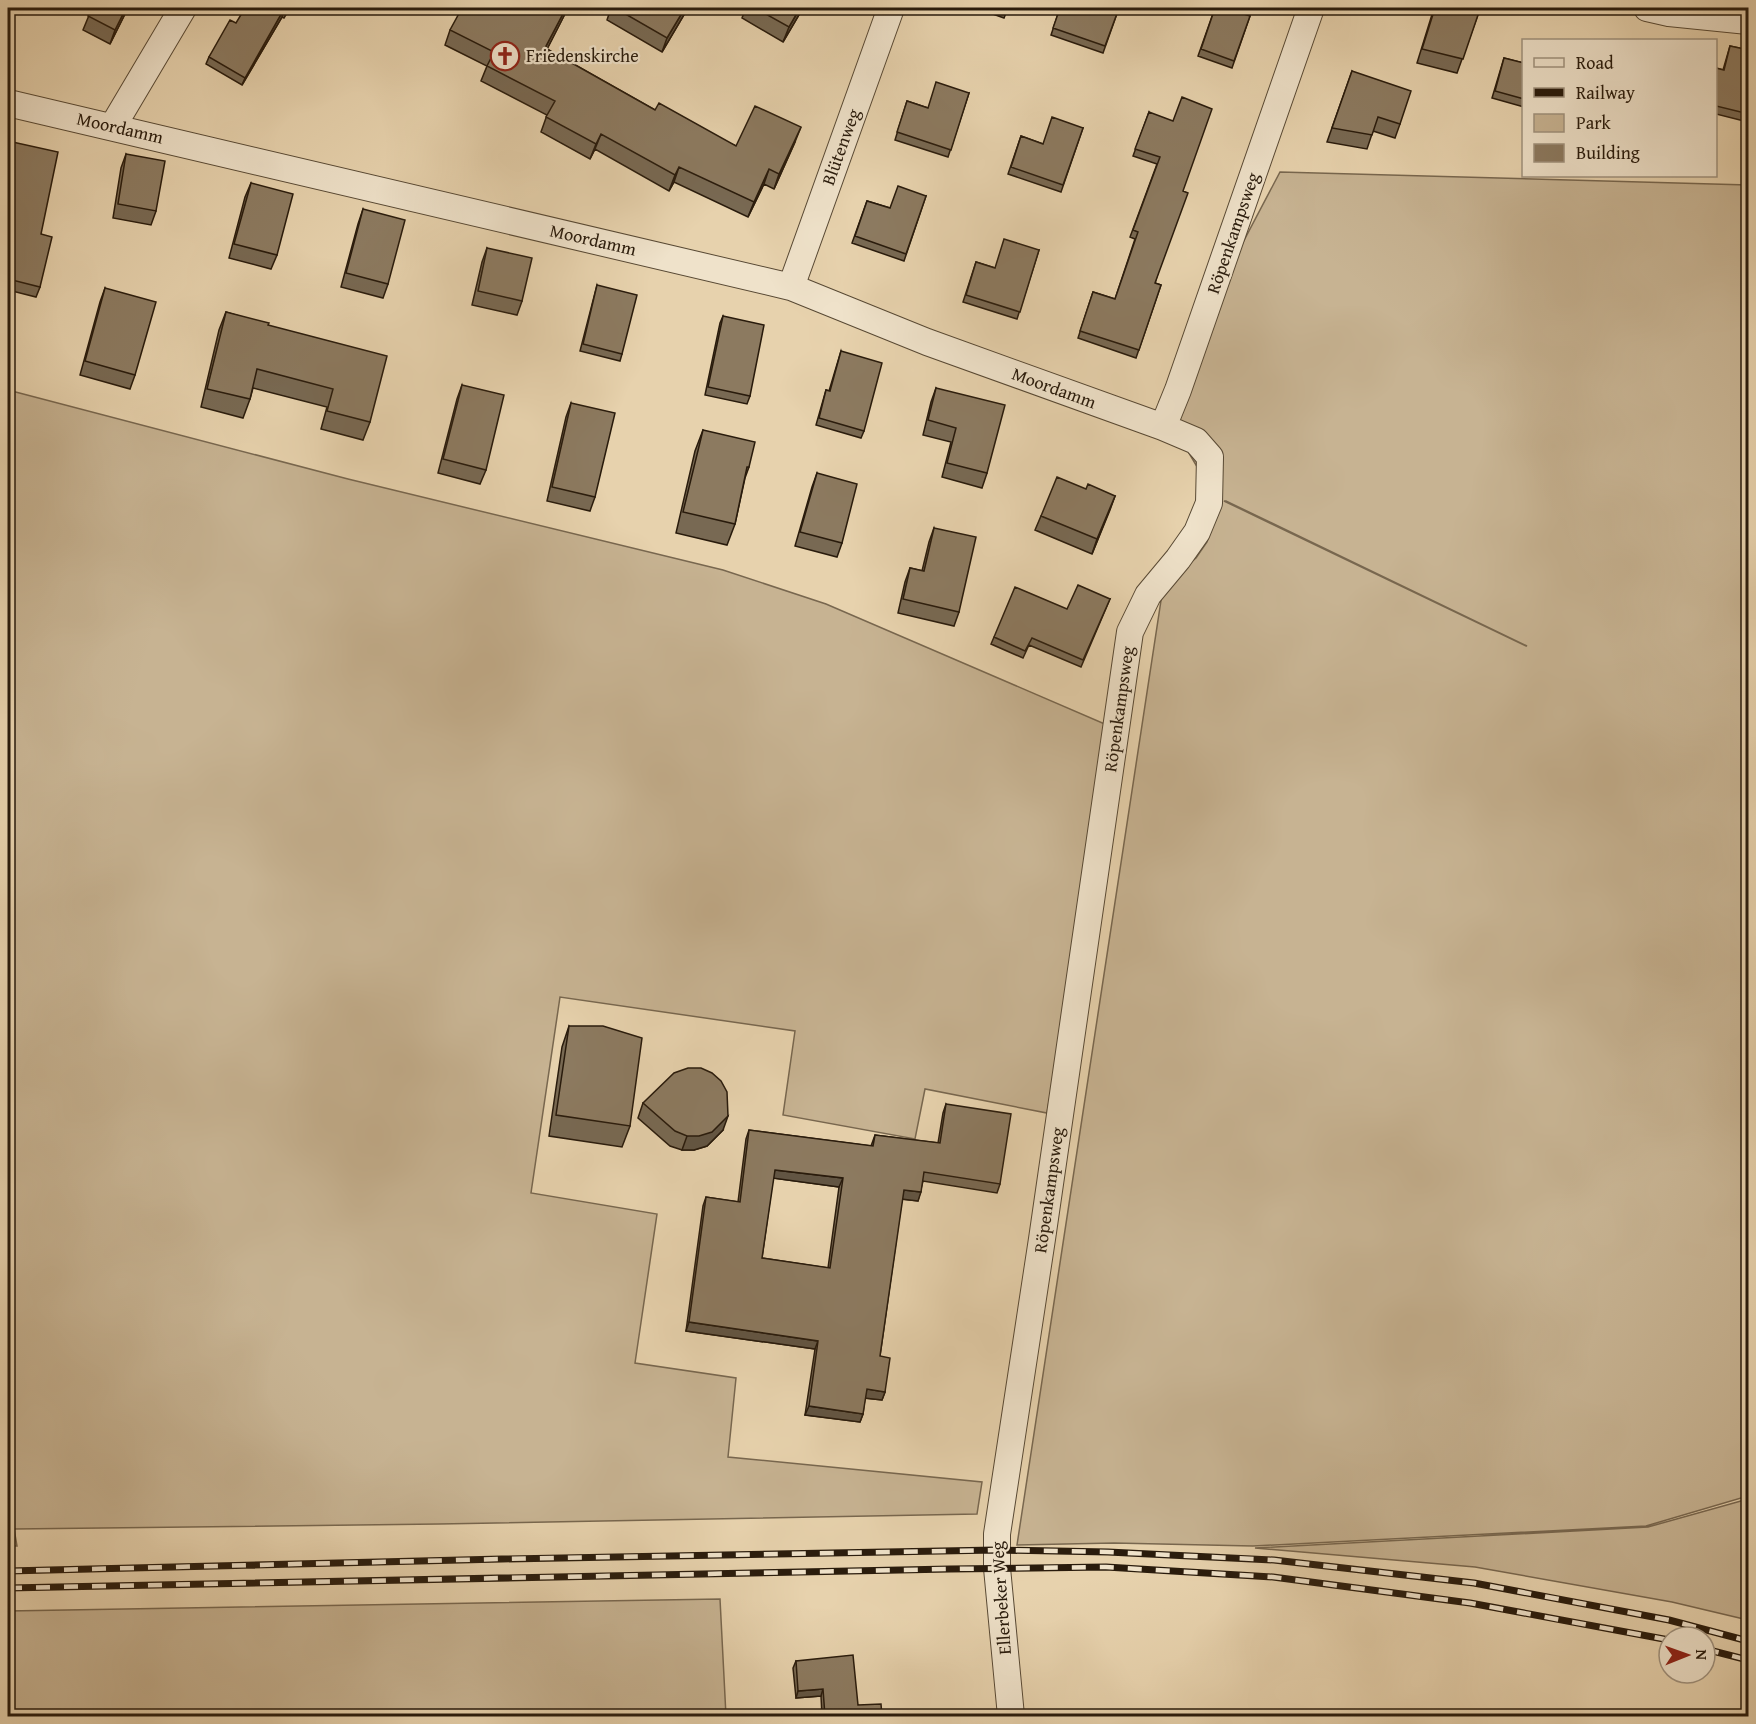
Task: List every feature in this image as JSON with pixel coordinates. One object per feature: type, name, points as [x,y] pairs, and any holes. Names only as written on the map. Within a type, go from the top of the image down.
[{"type":"street","points":[[113,126],[183,8]]},
{"type":"street","name":"Blütenweg","points":[[791,287],[891,8]]},
{"type":"street","name":"Röpenkampsweg","points":[[1005,1479],[1044,1228],[1130,632],[1148,595],[1197,532],[1209,503],[1210,457],[1196,441],[1163,427],[1179,390],[1311,8]]},
{"type":"street","points":[[1647,8],[1669,13],[1749,21]]},
{"type":"street","name":"Moordamm","points":[[8,103],[791,287],[927,342],[1163,427]]},
{"type":"street","name":"Ellerbeker Weg","points":[[1005,1479],[997,1533],[996,1559],[1011,1716]]},
{"type":"green space","points":[[1280,172],[1748,185],[1748,1496],[1646,1526],[1253,1546],[1114,1543],[1017,1545],[1162,594],[1170,579],[1196,558],[1207,542],[1217,514],[1216,499],[1159,402]],"holes":[[[1224,501],[1226,501],[1527,646]]]},
{"type":"green space","points":[[8,390],[348,479],[723,570],[826,604],[1114,728],[1047,1113],[925,1089],[915,1139],[783,1115],[795,1031],[560,997],[531,1193],[657,1214],[635,1363],[736,1378],[728,1457],[982,1482],[977,1514],[14,1529],[17,1546],[8,1546]]},
{"type":"green space","points":[[1748,1499],[1748,1620],[1672,1602],[1475,1567],[1255,1548],[1648,1527]]},
{"type":"green space","points":[[720,1599],[726,1716],[8,1716],[8,1611]]},
{"type":"building","points":[[92,8],[126,8],[115,30],[88,16]]},
{"type":"building","points":[[245,8],[288,8],[286,11],[284,9],[245,78],[209,57],[230,20],[236,23]]},
{"type":"building","points":[[462,8],[508,8],[515,11],[516,8],[566,8],[545,48],[655,110],[659,103],[736,146],[755,106],[801,127],[779,174],[769,169],[754,202],[679,167],[675,175],[601,134],[596,144],[546,117],[555,101],[487,66],[494,52],[450,30]]},
{"type":"building","points":[[615,8],[685,8],[667,38]]},
{"type":"building","points":[[755,8],[800,8],[789,27]]},
{"type":"building","points":[[1060,8],[1119,8],[1105,46],[1053,28]]},
{"type":"building","points":[[1215,8],[1225,8],[1250,16],[1234,61],[1201,49]]},
{"type":"building","points":[[1435,8],[1480,9],[1463,59],[1422,49]]},
{"type":"building","points":[[1730,46],[1749,50],[1749,114],[1717,106],[1717,68],[1724,70]]},
{"type":"building","points":[[1504,58],[1522,62],[1522,98],[1495,91]]},
{"type":"building","points":[[1352,71],[1411,91],[1400,124],[1378,117],[1372,135],[1332,128]]},
{"type":"building","points":[[936,82],[969,93],[951,150],[897,132],[907,101],[928,108]]},
{"type":"building","points":[[1182,97],[1212,109],[1183,191],[1188,193],[1155,283],[1161,285],[1139,350],[1080,331],[1093,292],[1115,299],[1138,232],[1133,230],[1160,157],[1135,149],[1149,112],[1173,121]]},
{"type":"building","points":[[1052,117],[1083,128],[1063,185],[1011,167],[1021,136],[1043,144]]},
{"type":"building","points":[[8,141],[58,152],[41,234],[52,237],[40,287],[8,279]]},
{"type":"building","points":[[126,154],[165,161],[156,211],[118,204]]},
{"type":"building","points":[[251,183],[293,194],[277,255],[234,244]]},
{"type":"building","points":[[898,186],[926,196],[906,254],[855,236],[867,201],[890,208]]},
{"type":"building","points":[[363,209],[405,220],[388,284],[346,273]]},
{"type":"building","points":[[1004,239],[1039,250],[1020,312],[966,295],[976,262],[995,268]]},
{"type":"building","points":[[487,248],[532,258],[522,301],[478,291]]},
{"type":"building","points":[[597,285],[637,295],[622,354],[583,344]]},
{"type":"building","points":[[105,288],[156,302],[135,375],[85,361]]},
{"type":"building","points":[[226,312],[387,356],[370,422],[327,411],[333,389],[257,369],[250,399],[207,389]]},
{"type":"building","points":[[723,316],[764,325],[750,396],[708,387]]},
{"type":"building","points":[[841,351],[882,363],[864,431],[819,418],[826,390],[830,391]]},
{"type":"building","points":[[462,385],[504,395],[486,470],[443,459]]},
{"type":"building","points":[[936,388],[1005,405],[987,473],[947,463],[956,428],[928,420]]},
{"type":"building","points":[[571,403],[615,413],[595,497],[552,487]]},
{"type":"building","points":[[703,430],[755,442],[749,467],[747,467],[735,524],[683,512]]},
{"type":"building","points":[[817,473],[857,484],[842,543],[800,532]]},
{"type":"building","points":[[1057,477],[1086,489],[1088,484],[1115,496],[1097,539],[1041,516]]},
{"type":"building","points":[[934,528],[976,537],[959,612],[903,599],[910,568],[924,571]]},
{"type":"building","points":[[1078,585],[1110,599],[1083,660],[1032,638],[1025,651],[994,637],[1015,587],[1067,609]]},
{"type":"building","points":[[569,1026],[603,1026],[642,1038],[630,1126],[556,1115]]},
{"type":"building","points":[[688,1068],[701,1068],[712,1073],[721,1081],[727,1092],[728,1116],[712,1132],[699,1136],[687,1136],[675,1131],[643,1103],[674,1073]]},
{"type":"building","points":[[946,1104],[1011,1114],[1000,1184],[924,1172],[921,1192],[904,1190],[880,1356],[890,1358],[885,1392],[867,1389],[863,1414],[809,1406],[818,1341],[689,1322],[706,1197],[740,1202],[749,1130],[873,1146],[875,1135],[940,1143]],"holes":[[[775,1170],[843,1178],[830,1268],[762,1258]]]},
{"type":"building","points":[[853,1655],[858,1705],[881,1704],[882,1716],[825,1716],[823,1689],[798,1691],[796,1661]]},
{"type":"railway","points":[[8,1571],[996,1550],[1108,1552],[1274,1560],[1474,1583],[1669,1620],[1748,1641]]},
{"type":"railway","points":[[8,1588],[1106,1567],[1273,1577],[1470,1603],[1657,1638]]},
{"type":"railway","points":[[1717,1652],[1748,1660]]},
{"type":"place","name":"Friedenskirche","points":[[505,56]]}]
